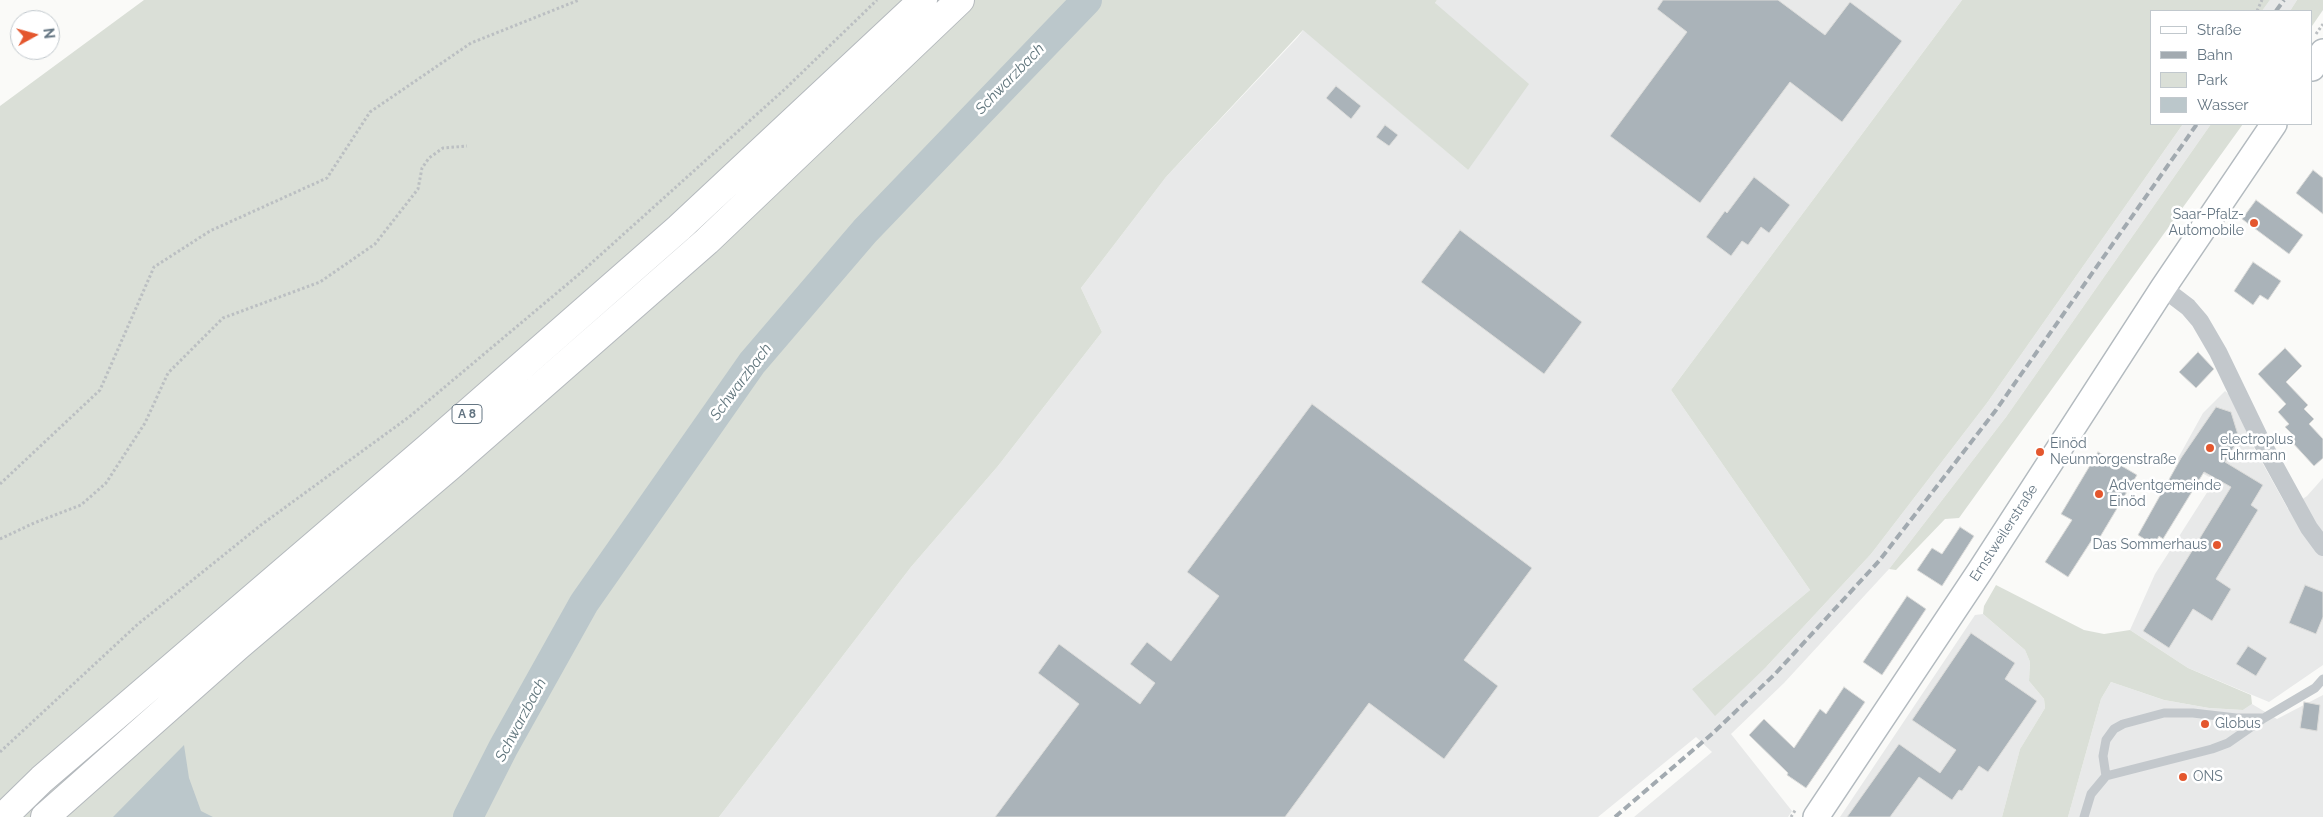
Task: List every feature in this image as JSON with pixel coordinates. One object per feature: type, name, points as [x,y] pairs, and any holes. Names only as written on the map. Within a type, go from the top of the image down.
[{"type":"highway","name":"A 8","points":[[2,817],[42,779],[428,448],[679,228],[923,0]]},
{"type":"highway","name":"A 8","points":[[45,817],[231,652],[450,466],[707,241],[916,44],[960,0]]},
{"type":"main road","points":[[2313,67],[2323,52]]},
{"type":"main road","name":"Ernstweilerstraße","points":[[1816,817],[1980,571],[2163,288],[2273,125]]},
{"type":"street","points":[[2163,288],[2188,307],[2200,321],[2218,352],[2259,437],[2309,528],[2323,547]]},
{"type":"lane","points":[[2084,817],[2091,794],[2106,776],[2212,749],[2238,738],[2264,718],[2319,688],[2323,679]]},
{"type":"lane","points":[[2106,776],[2103,756],[2106,740],[2114,729],[2123,724],[2164,713],[2264,718]]},
{"type":"path","points":[[0,484],[100,390],[154,266],[210,231],[327,178],[370,112],[471,43],[579,0]]},
{"type":"path","points":[[0,752],[138,624],[261,525],[409,417],[577,276],[785,89],[878,0]]},
{"type":"path","points":[[0,539],[34,523],[81,505],[106,483],[145,423],[168,373],[223,318],[320,282],[375,244],[418,189],[422,168],[429,158],[443,148],[468,146]]},
{"type":"shaded area","points":[[1437,0],[1962,0],[1671,390],[1810,590],[1692,689],[1767,666],[1871,554],[1987,403],[2182,125],[2210,125],[2006,417],[1889,569],[1784,683],[1731,734],[1792,811],[1788,817],[1634,817],[1712,752],[1696,737],[1598,817],[719,817],[911,567],[998,466],[1102,332],[1081,288],[1166,177],[1304,29],[1468,170],[1435,3]]},
{"type":"shaded area","points":[[2270,0],[2297,0],[2291,10],[2263,10]]},
{"type":"shaded area","points":[[2225,391],[2231,396],[2253,446],[2288,509],[2307,496],[2323,478],[2323,665],[2269,702],[2188,668],[2130,630],[2155,574],[2215,480],[2177,460],[2203,413]]},
{"type":"shaded area","points":[[1983,614],[2025,650],[2030,662],[2029,681],[2044,699],[2045,708],[2020,749],[2002,817],[1840,817],[1975,615]]},
{"type":"shaded area","points":[[2111,682],[2164,700],[2209,708],[2243,710],[2252,704],[2277,719],[2323,695],[2323,817],[2068,817],[2101,699]]},
{"type":"green space","points":[[144,0],[1437,0],[1435,3],[1529,84],[1468,170],[1303,30],[1166,177],[1081,288],[1102,332],[998,466],[911,567],[719,817],[0,817],[0,106]]},
{"type":"green space","points":[[1962,0],[2270,0],[2263,10],[2150,10],[2150,125],[2182,125],[1987,403],[1871,554],[1767,666],[1715,716],[1692,689],[1810,590],[1671,390]]},
{"type":"green space","points":[[2297,0],[2323,0],[2323,10],[2313,25],[2313,10],[2291,10]]},
{"type":"green space","points":[[2210,125],[2242,125],[1959,518],[1945,519],[1896,570],[1889,569],[2006,417]]},
{"type":"green space","points":[[1996,585],[2084,630],[2104,634],[2130,630],[2188,668],[2251,695],[2252,704],[2243,710],[2209,708],[2164,700],[2111,682],[2101,699],[2068,817],[2002,817],[2020,749],[2045,708],[2044,699],[2029,681],[2030,662],[2025,650],[1983,614],[1984,606]]},
{"type":"water","points":[[184,745],[189,778],[201,811],[213,817],[113,817]]},
{"type":"building","points":[[1663,0],[1778,0],[1825,35],[1850,2],[1902,41],[1842,122],[1790,82],[1700,203],[1610,136],[1687,32],[1657,9]]},
{"type":"building","points":[[1336,86],[1361,106],[1351,119],[1326,98]]},
{"type":"building","points":[[1385,125],[1398,135],[1389,146],[1376,137]]},
{"type":"building","points":[[2313,170],[2323,178],[2323,214],[2296,193]]},
{"type":"building","points":[[1754,177],[1790,205],[1769,233],[1761,227],[1748,245],[1742,241],[1731,256],[1706,237]]},
{"type":"building","points":[[2256,200],[2303,235],[2289,254],[2242,219]]},
{"type":"building","points":[[1460,230],[1582,322],[1544,374],[1421,282]]},
{"type":"building","points":[[2253,262],[2281,281],[2268,300],[2260,295],[2253,305],[2234,291]]},
{"type":"building","points":[[2285,348],[2302,366],[2286,382],[2308,405],[2304,409],[2314,419],[2309,424],[2323,439],[2323,458],[2314,466],[2291,441],[2295,437],[2285,427],[2289,424],[2278,412],[2286,404],[2258,374]]},
{"type":"building","points":[[2198,352],[2214,369],[2196,388],[2179,372]]},
{"type":"building","points":[[1312,404],[1532,568],[1464,660],[1498,686],[1444,759],[1369,703],[1285,817],[995,817],[1079,704],[1038,673],[1059,644],[1140,704],[1155,683],[1130,664],[1147,642],[1171,661],[1219,596],[1187,572]]},
{"type":"building","points":[[2216,407],[2231,412],[2239,438],[2225,462],[2263,485],[2251,505],[2258,510],[2216,579],[2231,589],[2212,621],[2193,609],[2169,648],[2143,631],[2231,487],[2204,472],[2163,539],[2159,536],[2154,545],[2138,535],[2181,458]]},
{"type":"building","name":"Adventgemeinde Einöd","points":[[2098,452],[2137,475],[2100,537],[2095,535],[2068,577],[2045,562],[2072,520],[2061,514]]},
{"type":"building","points":[[1960,527],[1974,536],[1942,586],[1917,570],[1932,548],[1942,554]]},
{"type":"building","points":[[2305,585],[2323,592],[2323,617],[2316,634],[2289,623]]},
{"type":"building","points":[[1907,596],[1926,609],[1882,675],[1863,662]]},
{"type":"building","points":[[1971,633],[2015,663],[2005,679],[2037,701],[1988,772],[1979,766],[1962,791],[1959,790],[1952,800],[1919,777],[1890,817],[1847,817],[1899,744],[1940,773],[1956,750],[1912,720]]},
{"type":"building","points":[[2248,646],[2267,658],[2256,676],[2236,664]]},
{"type":"building","points":[[1844,687],[1865,702],[1806,788],[1787,775],[1788,773],[1749,735],[1764,719],[1794,748],[1820,709],[1826,714]]},
{"type":"building","points":[[2304,702],[2320,705],[2317,731],[2300,728]]},
{"type":"waterway","name":"Schwarzbach","points":[[468,817],[503,748],[584,603],[752,363],[865,231],[1087,0]]},
{"type":"railway","points":[[2277,10],[2284,0]]},
{"type":"railway","points":[[1615,817],[1713,733],[1775,674],[1879,561],[1996,410],[2196,125]]},
{"type":"place","name":"Saar-Pfalz- Automobile","points":[[2254,223]]},
{"type":"place","name":"electroplus Fuhrmann","points":[[2210,448]]},
{"type":"place","name":"Einöd Neunmorgenstraße","points":[[2040,452]]},
{"type":"place","name":"Adventgemeinde Einöd","points":[[2099,494]]},
{"type":"place","name":"Das Sommerhaus","points":[[2217,545]]},
{"type":"place","name":"Globus","points":[[2205,724]]},
{"type":"place","name":"ONS","points":[[2183,777]]}]
